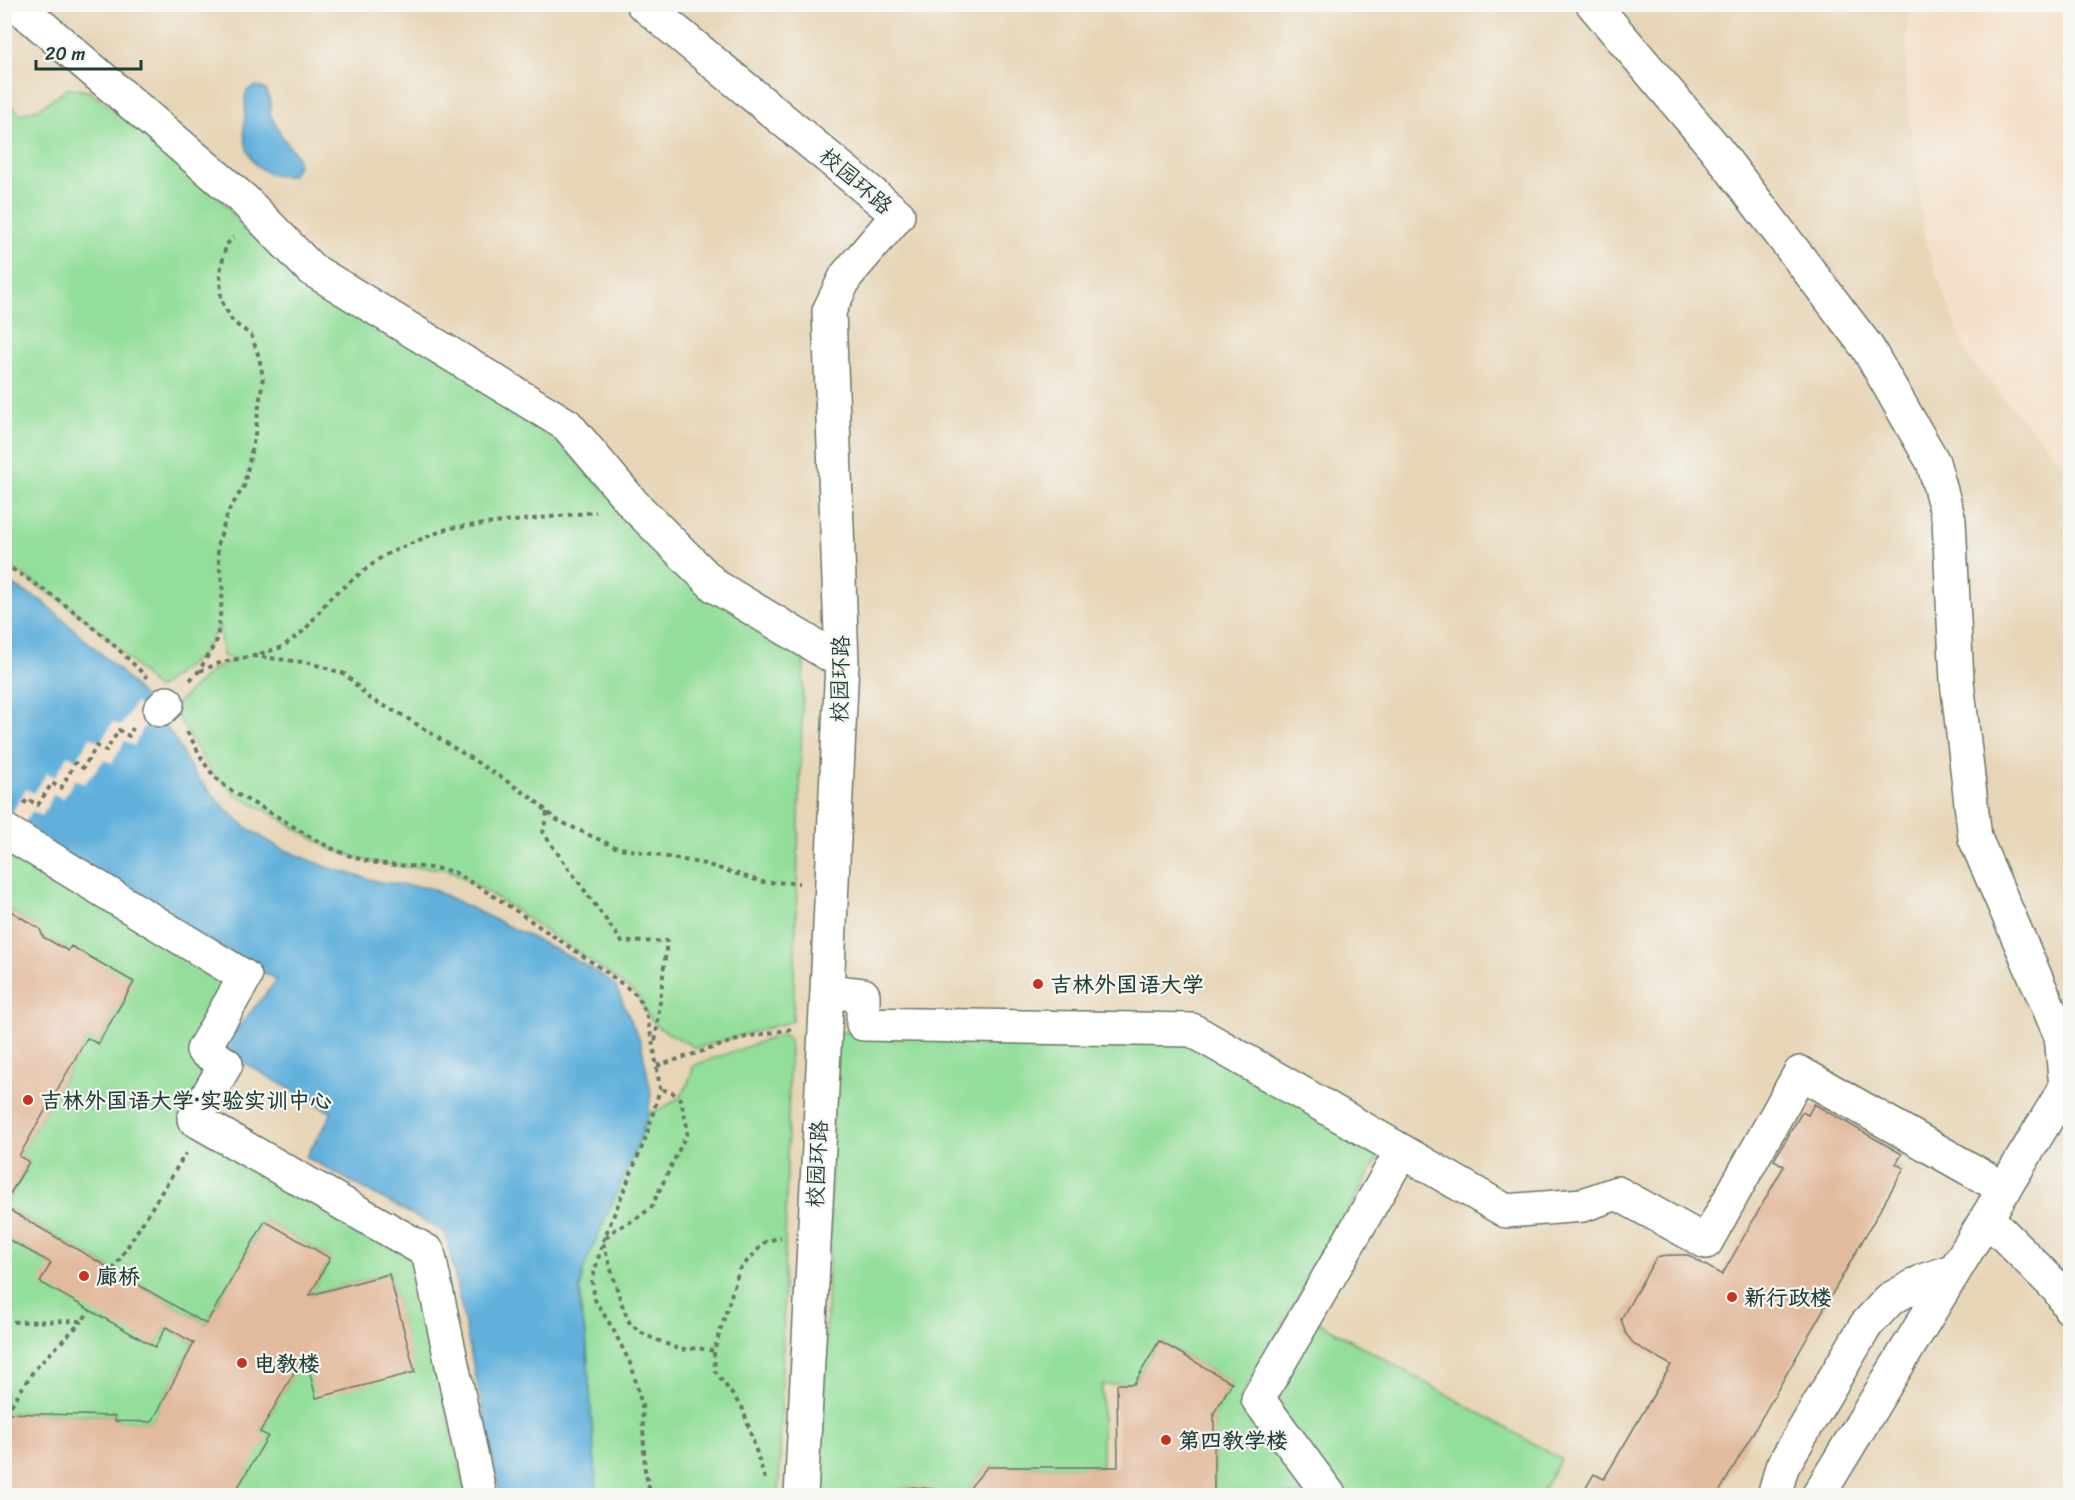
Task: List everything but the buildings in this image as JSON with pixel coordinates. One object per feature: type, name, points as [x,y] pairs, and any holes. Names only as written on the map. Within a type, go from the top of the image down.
[{"type":"lane","points":[[16,4],[256,212],[311,269],[567,425],[635,506],[715,586],[842,662]]},
{"type":"lane","name":"校园环路","points":[[643,4],[898,215],[846,276],[829,311],[842,662],[801,1496]]},
{"type":"lane","points":[[1593,4],[1715,148],[1867,347],[1933,462],[1949,520],[1957,681],[1975,838],[2061,1036],[2066,1087],[1818,1496]]},
{"type":"lane","points":[[13,818],[245,977],[203,1050],[226,1064],[194,1119],[428,1252],[480,1496]]},
{"type":"lane","points":[[827,991],[863,995],[863,1024],[1192,1030],[1506,1211],[1583,1205],[1617,1193],[1706,1242],[1800,1073],[2005,1189]]},
{"type":"lane","points":[[1330,1496],[1258,1399],[1402,1151]]},
{"type":"lane","points":[[1987,1218],[2059,1290],[2070,1308]]},
{"type":"lane","points":[[1774,1496],[1782,1467],[1866,1325],[1890,1299],[1924,1280],[1955,1270]]},
{"type":"path","points":[[13,818],[27,799],[38,805],[52,783],[61,788],[75,763],[83,768],[97,746],[106,751],[119,730],[129,736],[141,715],[153,722],[164,706],[199,671],[217,640],[223,591],[217,547],[228,512],[244,486],[255,434],[263,377],[251,335],[233,322],[221,300],[220,272],[226,245],[256,212]]},
{"type":"path","points":[[199,671],[222,662],[253,656],[282,646],[305,630],[330,598],[383,556],[449,528],[635,506]]},
{"type":"path","points":[[4,564],[50,593],[91,624],[125,655],[191,737],[211,772],[237,796],[331,849],[371,862],[406,867],[439,868],[454,872],[500,900],[638,996],[646,1013],[660,1089],[646,1137],[603,1241],[592,1281],[595,1300],[632,1367],[642,1406],[645,1470],[651,1496]]},
{"type":"path","points":[[253,656],[310,663],[345,674],[369,698],[402,715],[502,778],[557,820],[615,846],[705,864],[763,882],[832,885]]},
{"type":"path","points":[[547,812],[543,833],[622,942],[667,941],[654,1049]]},
{"type":"path","points":[[657,1066],[746,1037],[825,1024]]},
{"type":"path","points":[[603,1241],[616,1229],[651,1208],[688,1131],[681,1100],[672,1092],[660,1089]]},
{"type":"path","points":[[113,1270],[204,1124]]},
{"type":"path","points":[[768,1487],[742,1409],[715,1371],[714,1351],[739,1270],[765,1242],[786,1235]]},
{"type":"path","points":[[603,1241],[630,1324],[645,1335],[681,1350],[698,1348],[714,1351]]},
{"type":"path","points":[[6,1413],[34,1370],[90,1310]]},
{"type":"path","points":[[4,1322],[82,1321]]},
{"type":"shaded area","name":"吉林外国语大学","points":[[5,5],[1908,5],[1906,89],[1925,243],[1969,360],[2070,472],[2070,1495],[5,1496]]},
{"type":"green space","points":[[69,88],[88,91],[202,174],[233,214],[552,435],[612,497],[804,653],[793,1021],[696,1048],[657,1027],[646,1013],[638,996],[605,971],[500,900],[454,872],[439,868],[406,867],[371,862],[331,849],[237,796],[211,772],[172,708],[214,669],[235,659],[223,656],[219,626],[202,655],[157,689],[116,646],[90,623],[5,564],[4,107],[11,106],[21,114],[38,109]]},
{"type":"green space","points":[[5,853],[233,983],[209,1069],[181,1120],[410,1250],[466,1495],[233,1495],[267,1436],[260,1432],[305,1353],[414,1372],[389,1274],[310,1295],[330,1258],[265,1221],[206,1324],[5,1207],[29,1162],[19,1156],[87,1038],[98,1044],[133,982],[43,937],[39,929],[5,907]]},
{"type":"green space","points":[[836,1032],[1193,1041],[1383,1149],[1241,1398],[1315,1495],[1214,1495],[1214,1413],[1232,1383],[1159,1341],[1134,1384],[1102,1385],[1102,1467],[987,1467],[963,1495],[906,1488],[885,1495],[821,1496]]},
{"type":"green space","points":[[783,1034],[790,1040],[779,1495],[597,1496],[586,1336],[581,1302],[584,1267],[648,1114],[667,1106],[679,1097],[687,1085],[694,1065]]},
{"type":"green space","points":[[5,1237],[51,1263],[155,1346],[166,1327],[194,1343],[152,1422],[115,1421],[115,1416],[5,1413]]},
{"type":"green space","points":[[1311,1318],[1561,1459],[1540,1495],[1332,1495],[1265,1399]]},
{"type":"water","points":[[256,86],[266,90],[271,104],[270,114],[283,138],[297,156],[298,166],[291,176],[274,175],[267,172],[250,157],[244,135],[245,97],[247,91]]},
{"type":"water","points":[[5,581],[42,601],[117,668],[149,703],[175,740],[195,775],[247,828],[278,847],[329,868],[380,882],[430,888],[555,949],[592,969],[615,985],[641,1043],[651,1093],[641,1137],[584,1267],[580,1289],[580,1312],[586,1336],[597,1495],[500,1495],[446,1233],[306,1157],[332,1113],[220,1049],[277,980],[5,821]]},
{"type":"pier","points":[[148,698],[162,717],[155,730],[145,725],[134,746],[125,741],[112,763],[104,760],[84,784],[75,779],[63,799],[54,794],[42,816],[32,811],[22,827],[8,819],[26,789],[34,793],[47,773],[55,777],[68,755],[77,760],[90,737],[100,742],[113,722],[121,726],[135,703],[144,708]]},
{"type":"place","name":"吉林外国语大学","points":[[1038,984]]},
{"type":"place","name":"吉林外国语大学·实验实训中心","points":[[28,1100]]},
{"type":"place","name":"廊桥","points":[[84,1276]]},
{"type":"place","name":"新行政楼","points":[[1732,1297]]},
{"type":"place","name":"电教楼","points":[[242,1363]]},
{"type":"place","name":"第四教学楼","points":[[1166,1440]]}]
